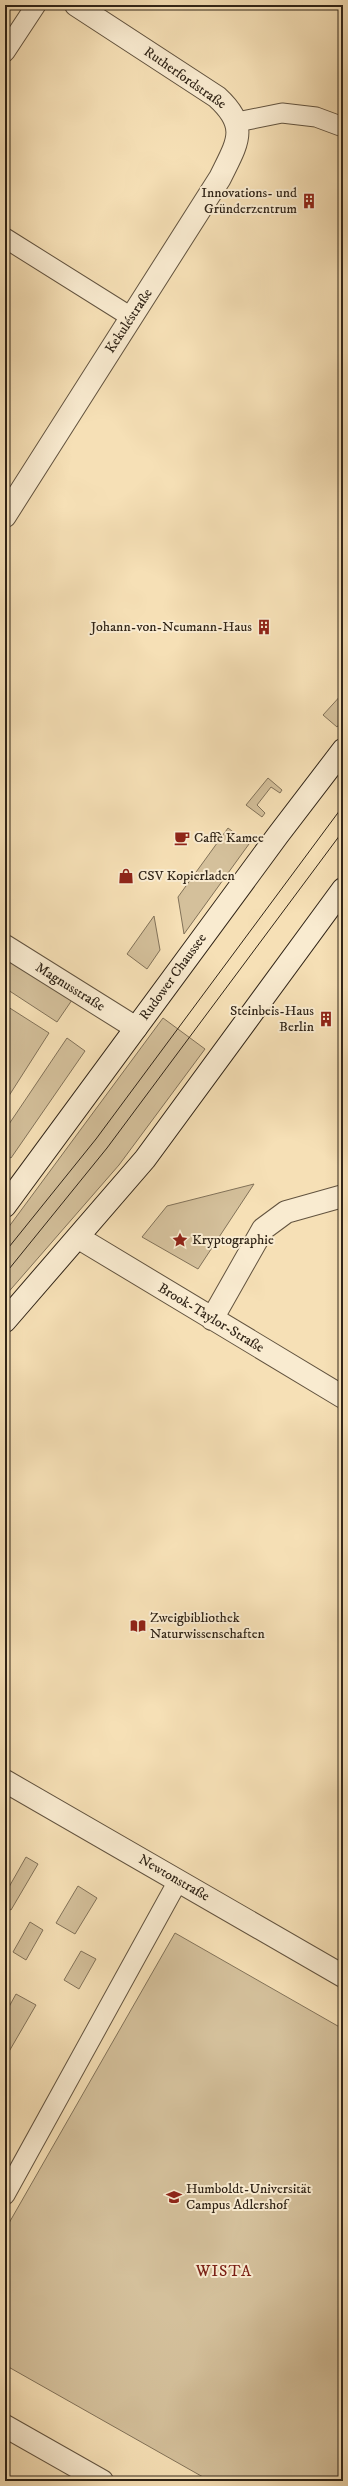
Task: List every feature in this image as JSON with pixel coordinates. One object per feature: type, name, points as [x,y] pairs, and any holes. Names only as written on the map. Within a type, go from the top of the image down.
[{"type":"street","name":"Rutherfordstraße","points":[[87,8],[217,97],[230,108],[237,122]]},
{"type":"street","name":"Kekuléstraße","points":[[5,516],[220,178],[236,144],[239,133],[237,122]]},
{"type":"street","name":"Rudower Chaussee","points":[[5,1206],[343,750]]},
{"type":"street","points":[[5,1320],[79,1238],[145,1159],[343,889]]},
{"type":"street","name":"Magnusstraße","points":[[5,946],[136,1028]]},
{"type":"street","points":[[212,1319],[263,1230],[286,1212],[343,1196]]},
{"type":"street","name":"Brook-Taylor-Straße","points":[[79,1238],[343,1397]]},
{"type":"street","name":"Newtonstraße","points":[[5,1781],[343,1976]]},
{"type":"street","points":[[5,2426],[102,2481]]},
{"type":"lane","points":[[5,52],[36,5]]},
{"type":"lane","name":"Rutherfordstraße","points":[[237,122],[282,113],[316,117],[343,127]]},
{"type":"lane","points":[[5,238],[131,317]]},
{"type":"lane","points":[[5,2195],[178,1880]]},
{"type":"shaded area","points":[[343,693],[343,719],[337,727],[323,715]]},
{"type":"shaded area","points":[[268,778],[282,790],[280,793],[271,787],[257,805],[265,813],[262,817],[246,805]]},
{"type":"shaded area","points":[[228,828],[249,844],[184,934],[178,897]]},
{"type":"shaded area","points":[[154,916],[160,950],[147,969],[127,954]]},
{"type":"shaded area","points":[[5,958],[72,1000],[57,1022],[5,988]]},
{"type":"shaded area","points":[[5,1005],[49,1033],[5,1102]]},
{"type":"shaded area","points":[[163,1018],[205,1049],[119,1165],[5,1296],[5,1232]]},
{"type":"shaded area","points":[[67,1038],[85,1051],[11,1158],[5,1154],[5,1130]]},
{"type":"shaded area","points":[[254,1184],[198,1269],[142,1237],[167,1206]]},
{"type":"shaded area","points":[[26,1857],[38,1864],[11,1910],[5,1907],[5,1894]]},
{"type":"shaded area","points":[[78,1886],[97,1898],[75,1934],[56,1923]]},
{"type":"shaded area","points":[[30,1922],[43,1930],[26,1960],[13,1952]]},
{"type":"shaded area","name":"Humboldt-Universität Campus Adlershof","points":[[175,1933],[343,2029],[343,2481],[210,2481],[5,2365],[5,2230]]},
{"type":"shaded area","points":[[81,1951],[96,1959],[79,1989],[64,1980]]},
{"type":"shaded area","points":[[16,1994],[36,2005],[7,2055],[5,2054],[5,2014]]},
{"type":"tram line","points":[[5,1252],[96,1139],[343,806]]},
{"type":"tram line","points":[[5,1274],[107,1148],[343,831]]},
{"type":"place","name":"Innovations- und Gründerzentrum","points":[[309,201]]},
{"type":"place","name":"Johann-von-Neumann-Haus","points":[[264,627]]},
{"type":"place","name":"Caffè Kamee","points":[[182,838]]},
{"type":"place","name":"CSV Kopierladen","points":[[126,876]]},
{"type":"place","name":"Steinbeis-Haus Berlin","points":[[326,1019]]},
{"type":"place","name":"Kryptographie","points":[[180,1240]]},
{"type":"place","name":"Zweigbibliothek Naturwissenschaften","points":[[138,1626]]},
{"type":"place","name":"Humboldt-Universität Campus Adlershof","points":[[174,2197]]},
{"type":"district","name":"WISTA","points":[[224,2271]]}]
